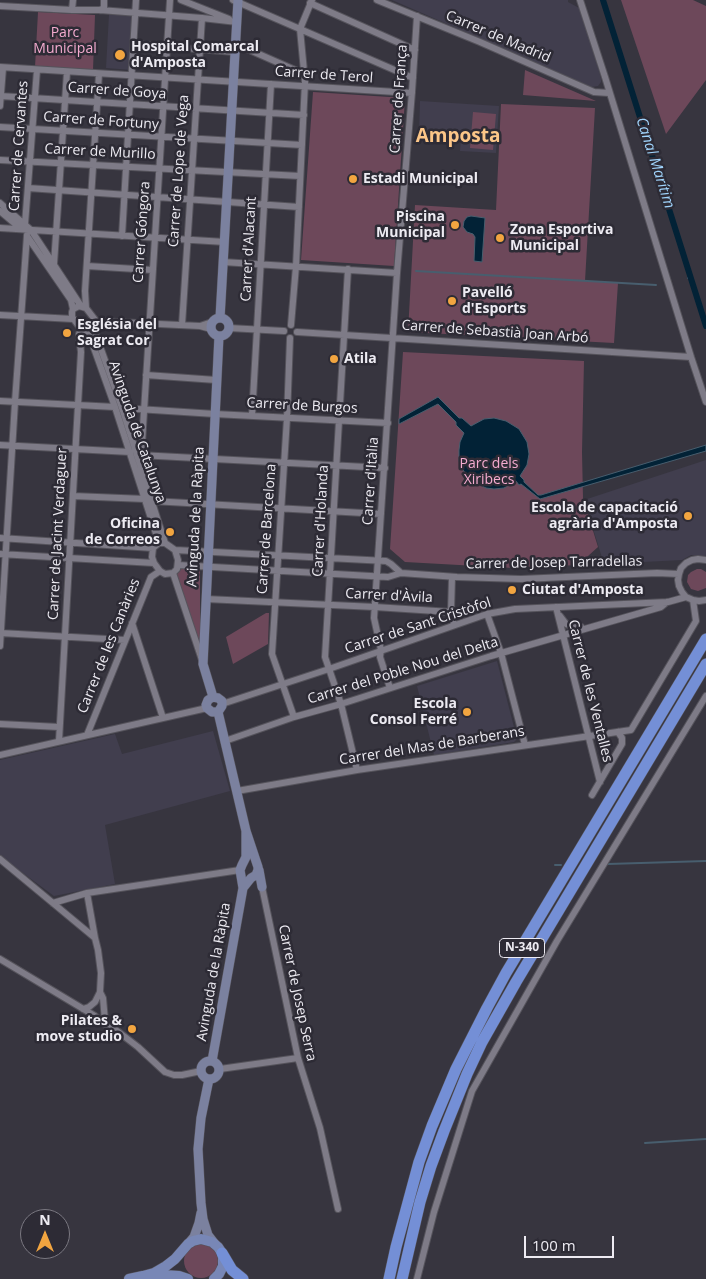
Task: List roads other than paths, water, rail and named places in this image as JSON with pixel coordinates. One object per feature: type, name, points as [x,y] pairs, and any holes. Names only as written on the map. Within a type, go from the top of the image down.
[{"type":"highway","name":"N-340","points":[[389,1279],[419,1162],[456,1069],[487,1008],[706,639]]},
{"type":"highway","name":"N-340","points":[[402,1279],[431,1166],[482,1042],[706,664]]},
{"type":"highway","points":[[385,1279],[409,1199]]},
{"type":"highway","points":[[218,1249],[232,1270],[243,1279]]},
{"type":"main road","points":[[129,1279],[143,1276],[166,1266],[193,1241],[201,1240],[209,1241],[218,1249],[223,1258],[223,1266],[214,1279]]},
{"type":"main road","points":[[185,1248],[180,1260],[181,1268],[189,1279]]},
{"type":"main road","points":[[143,1276],[179,1276],[189,1279]]},
{"type":"street","points":[[44,0],[44,8]]},
{"type":"street","points":[[72,10],[73,0]]},
{"type":"street","points":[[100,10],[104,8],[104,0]]},
{"type":"street","points":[[122,236],[136,0]]},
{"type":"street","name":"Carrer Góngora","points":[[149,500],[139,455],[144,409],[170,0]]},
{"type":"street","points":[[181,0],[237,22]]},
{"type":"street","name":"Carrer de Madrid","points":[[377,0],[480,42],[594,92],[609,92]]},
{"type":"street","points":[[580,0],[706,402]]},
{"type":"street","points":[[96,321],[200,326],[214,323],[226,320],[229,328],[227,333],[219,336],[214,334],[214,323],[223,262],[236,48],[237,1],[413,78]]},
{"type":"street","points":[[291,325],[296,266],[305,86],[300,29],[311,2],[415,50]]},
{"type":"street","points":[[0,6],[8,3],[44,8],[169,15],[237,22]]},
{"type":"street","name":"Carrer de França","points":[[398,273],[417,16]]},
{"type":"street","name":"Carrer de Lope de Vega","points":[[182,325],[202,18]]},
{"type":"street","points":[[134,44],[200,49],[236,48],[304,74]]},
{"type":"street","points":[[0,106],[2,68]]},
{"type":"street","name":"Carrer de Terol","points":[[2,68],[412,93]]},
{"type":"street","name":"Carrer de Cervantes","points":[[23,226],[28,188],[37,70]]},
{"type":"street","points":[[54,264],[68,72]]},
{"type":"street","points":[[84,307],[98,102],[98,74]]},
{"type":"street","name":"Carrer d'Alacant","points":[[252,416],[271,84]]},
{"type":"street","name":"Carrer de Goya","points":[[0,96],[304,115]]},
{"type":"street","name":"Carrer de Fortuny","points":[[0,127],[302,145]]},
{"type":"street","name":"Carrer de Murillo","points":[[0,160],[300,176]]},
{"type":"street","points":[[28,188],[299,207]]},
{"type":"street","points":[[0,203],[29,233],[96,321],[95,330],[97,338],[119,407],[139,455],[384,468]]},
{"type":"street","points":[[0,211],[23,226]]},
{"type":"street","points":[[0,228],[23,226]]},
{"type":"street","points":[[29,233],[57,231],[224,242]]},
{"type":"street","points":[[0,315],[73,319],[72,312],[74,310],[71,300],[29,233]]},
{"type":"street","points":[[0,646],[3,539],[12,446],[20,317],[29,233]]},
{"type":"street","points":[[223,262],[398,273]]},
{"type":"street","points":[[87,266],[152,270]]},
{"type":"street","name":"Carrer d'Holanda","points":[[348,269],[325,658],[341,704],[357,770]]},
{"type":"street","name":"Carrer d'Itàlia","points":[[390,688],[380,657],[381,650],[374,618],[398,273]]},
{"type":"street","points":[[74,310],[76,307],[84,307]]},
{"type":"street","name":"Avinguda de Catalunya","points":[[73,319],[90,337],[119,407],[130,452],[149,500],[162,543]]},
{"type":"street","points":[[284,332],[286,327],[291,325]]},
{"type":"street","points":[[284,332],[286,337],[294,337],[297,332],[296,327],[291,325]]},
{"type":"street","points":[[229,328],[284,332]]},
{"type":"street","points":[[84,331],[92,333],[95,330]]},
{"type":"street","name":"Carrer de Jacint Verdaguer","points":[[59,742],[81,352],[79,334],[84,331]]},
{"type":"street","name":"Carrer de Sebastià Joan Arbó","points":[[297,332],[691,357]]},
{"type":"street","name":"Avinguda de la Ràpita","points":[[213,697],[203,664],[219,336]]},
{"type":"street","name":"Carrer de Barcelona","points":[[290,338],[272,654],[294,717]]},
{"type":"street","points":[[146,375],[216,380]]},
{"type":"street","name":"Carrer de Burgos","points":[[0,401],[388,423]]},
{"type":"street","points":[[0,445],[130,452]]},
{"type":"street","points":[[73,496],[381,514]]},
{"type":"street","points":[[3,539],[153,548],[162,543],[175,550],[178,565],[173,573],[165,574],[154,564],[152,557],[153,548]]},
{"type":"street","name":"Carrer de Josep Tarradellas","points":[[175,550],[386,561],[401,573]]},
{"type":"street","points":[[3,555],[154,564]]},
{"type":"street","points":[[706,560],[698,559],[686,563],[679,574],[678,580],[679,586],[686,597],[699,602],[706,600]]},
{"type":"street","name":"Carrer de Josep Tarradellas","points":[[178,565],[388,577],[401,573],[521,579],[657,572],[679,574]]},
{"type":"street","name":"Carrer de les Canàries","points":[[87,735],[151,577],[160,570]]},
{"type":"street","points":[[173,573],[203,664]]},
{"type":"street","points":[[452,577],[451,612],[454,625]]},
{"type":"street","name":"Carrer de Sant Cristòfol","points":[[220,708],[282,684],[487,614],[515,609],[668,602],[686,597]]},
{"type":"street","name":"Carrer d'Àvila","points":[[206,600],[451,612]]},
{"type":"street","name":"Carrer del Mas de Barberans","points":[[237,791],[357,770],[631,730],[696,621],[693,600]]},
{"type":"street","name":"Carrer del Poble Nou del Delta","points":[[225,741],[294,717],[501,653],[660,607],[668,602]]},
{"type":"street","name":"Carrer del Poble Nou del Delta","points":[[556,607],[566,624],[574,627],[590,627]]},
{"type":"street","name":"Carrer de les Ventalles","points":[[556,607],[600,782]]},
{"type":"street","points":[[487,614],[501,653],[525,745]]},
{"type":"street","points":[[132,623],[163,718]]},
{"type":"street","points":[[0,633],[126,640]]},
{"type":"street","points":[[417,1279],[434,1212],[472,1091],[558,941],[706,696]]},
{"type":"street","points":[[207,708],[207,702],[210,698],[220,699],[225,741],[246,831],[262,887]]},
{"type":"street","points":[[0,755],[207,708]]},
{"type":"street","points":[[207,708],[212,712],[220,708]]},
{"type":"street","points":[[0,724],[59,727]]},
{"type":"street","points":[[592,795],[622,744],[622,738],[618,732]]},
{"type":"street","points":[[596,766],[607,770]]},
{"type":"street","name":"Avinguda de la Ràpita","points":[[212,1061],[242,888],[241,868],[246,857],[246,831]]},
{"type":"street","points":[[0,859],[95,938]]},
{"type":"street","points":[[53,903],[87,894],[241,868],[250,860],[257,866],[257,873],[252,878]]},
{"type":"street","points":[[241,868],[244,876],[252,878],[262,887]]},
{"type":"street","name":"Avinguda de la Ràpita","points":[[242,888],[252,878]]},
{"type":"street","name":"Carrer de Josep Serra","points":[[262,887],[298,1058],[320,1128],[338,1209]]},
{"type":"street","points":[[83,1009],[95,1002],[100,992],[101,973],[87,894]]},
{"type":"street","points":[[0,959],[116,1030],[166,1072],[182,1075],[201,1072]]},
{"type":"street","points":[[100,992],[103,998],[107,1026]]},
{"type":"street","points":[[208,1080],[217,1077],[222,1069],[298,1058]]},
{"type":"street","points":[[208,1080],[201,1072],[201,1068],[205,1063],[212,1061],[222,1069]]},
{"type":"street","points":[[208,1080],[198,1149],[201,1203],[208,1235],[218,1249]]},
{"type":"street","points":[[185,1248],[194,1237],[199,1223],[201,1203]]},
{"type":"water","points":[[467,217],[485,218],[482,262],[474,261],[475,237],[463,227],[464,221]]},
{"type":"water","points":[[438,397],[459,418],[462,418],[471,426],[484,419],[494,418],[506,421],[519,429],[527,442],[529,454],[527,465],[520,476],[538,495],[706,445],[706,451],[540,499],[516,481],[504,488],[494,489],[486,488],[472,481],[463,470],[459,461],[460,442],[464,433],[438,404],[399,424],[399,419]]},
{"type":"waterway","name":"Canal Marítim","points":[[603,0],[706,326]]},
{"type":"waterway","points":[[416,271],[656,285]]},
{"type":"waterway","points":[[608,864],[706,861]]},
{"type":"waterway","points":[[555,865],[561,865]]},
{"type":"waterway","points":[[645,1143],[706,1139]]},
{"type":"place","name":"Hospital Comarcal d'Amposta","points":[[120,55]]},
{"type":"place","name":"Estadi Municipal","points":[[353,179]]},
{"type":"place","name":"Piscina Municipal","points":[[455,225]]},
{"type":"place","name":"Zona Esportiva Municipal","points":[[500,238]]},
{"type":"place","name":"Pavelló d'Esports","points":[[452,301]]},
{"type":"place","name":"Església del Sagrat Cor","points":[[67,333]]},
{"type":"place","name":"Atila","points":[[334,359]]},
{"type":"place","name":"Escola de capacitació agrària d'Amposta","points":[[688,516]]},
{"type":"place","name":"Oficina de Correos","points":[[170,532]]},
{"type":"place","name":"Ciutat d'Amposta","points":[[512,590]]},
{"type":"place","name":"Escola Consol Ferré","points":[[467,712]]},
{"type":"place","name":"Pilates & move studio","points":[[132,1029]]},
{"type":"district","name":"Amposta","points":[[458,137]]},
{"type":"park label","name":"Parc Municipal","points":[[65,42]]},
{"type":"park label","name":"Parc dels Xiribecs","points":[[489,472]]}]
